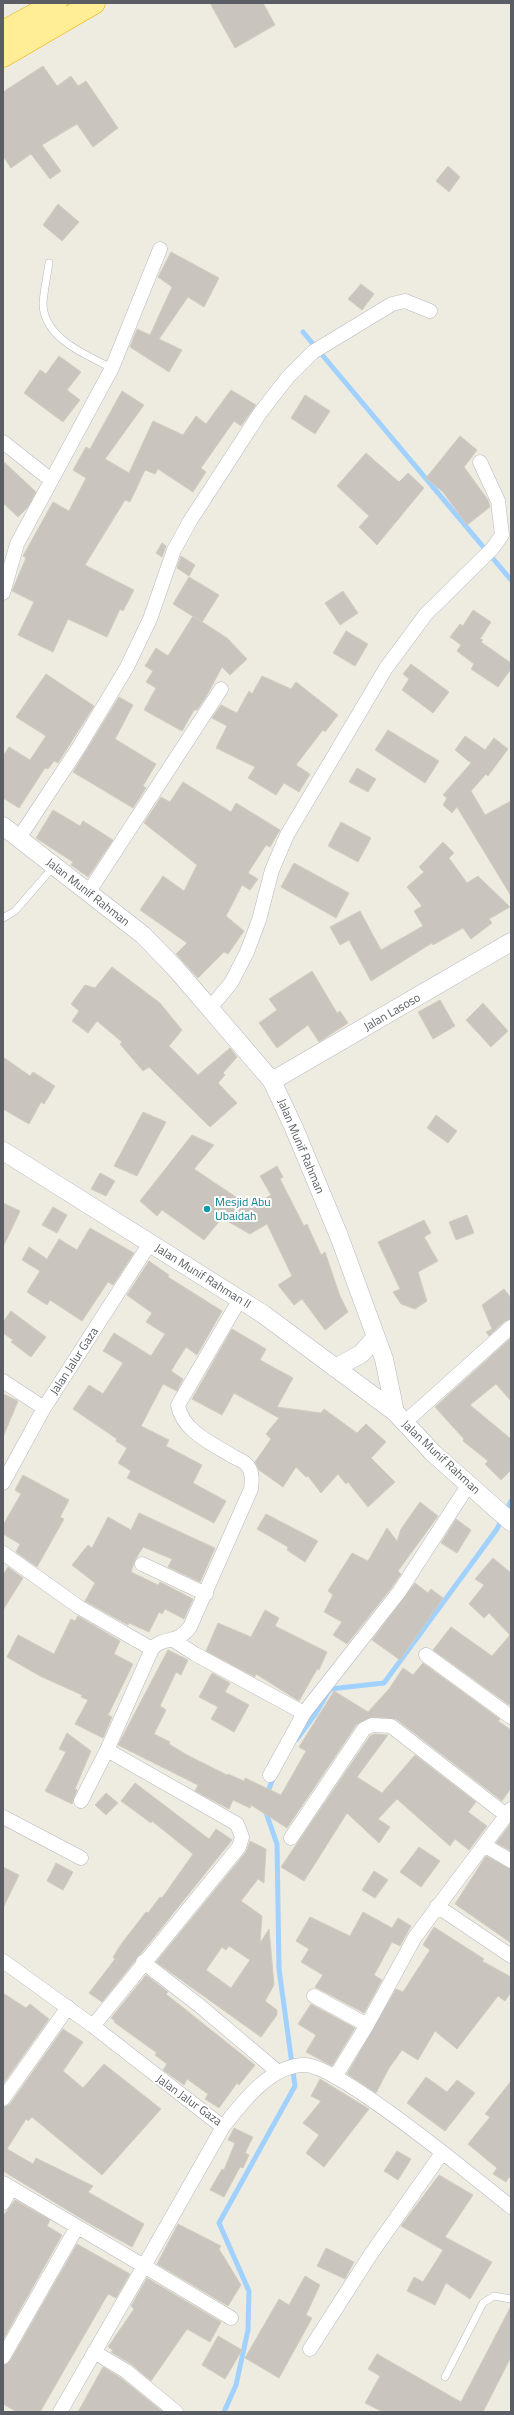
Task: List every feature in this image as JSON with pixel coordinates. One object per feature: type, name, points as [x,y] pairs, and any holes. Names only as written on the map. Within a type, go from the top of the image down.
[{"type":"highway","points":[[3,32],[56,3]]},
{"type":"highway","points":[[3,56],[94,3]]},
{"type":"street","points":[[3,593],[17,544],[112,368],[160,248]]},
{"type":"street","points":[[19,838],[79,747],[127,667],[150,619],[174,550],[190,520],[260,413],[288,377],[317,349],[392,304],[405,301],[430,311]]},
{"type":"street","points":[[3,442],[51,480]]},
{"type":"street","points":[[210,1008],[231,983],[247,952],[259,920],[272,870],[287,835],[373,688],[426,614],[476,563],[492,549],[502,535],[498,501],[480,462]]},
{"type":"street","points":[[88,893],[221,689]]},
{"type":"street","name":"Jalan Munif Rahman","points":[[3,826],[143,935],[210,1008],[272,1081],[294,1128],[339,1236],[376,1337],[400,1418],[511,1522]]},
{"type":"street","name":"Jalan Lasoso","points":[[272,1081],[511,942]]},
{"type":"street","name":"Jalan Munif Rahman II","points":[[3,1151],[240,1299],[299,1338],[400,1418]]},
{"type":"street","name":"Jalan Jalur Gaza","points":[[3,1483],[44,1408],[150,1243]]},
{"type":"street","points":[[81,1801],[107,1750],[152,1649],[161,1642],[175,1641],[184,1635],[190,1627],[206,1594],[251,1489],[252,1480],[247,1464],[198,1434],[184,1422],[180,1416],[178,1406],[240,1299]]},
{"type":"street","points":[[400,1418],[511,1327]]},
{"type":"street","points":[[336,1368],[361,1354],[376,1337]]},
{"type":"street","points":[[3,1381],[44,1408]]},
{"type":"street","points":[[270,1776],[304,1713],[399,1592],[469,1484]]},
{"type":"street","points":[[3,1553],[79,1607],[152,1649]]},
{"type":"street","points":[[142,1564],[206,1594]]},
{"type":"street","points":[[175,1641],[195,1654],[304,1713]]},
{"type":"street","points":[[426,1655],[511,1717]]},
{"type":"street","points":[[290,1838],[364,1729],[372,1725],[391,1726],[508,1812],[436,1906],[415,1937],[368,2025],[336,2077]]},
{"type":"street","points":[[93,2026],[143,1962],[239,1847],[242,1837],[241,1830],[237,1824],[107,1750]]},
{"type":"street","points":[[3,1817],[81,1858]]},
{"type":"street","points":[[484,1844],[511,1861]]},
{"type":"street","points":[[436,1906],[511,1956]]},
{"type":"street","name":"Jalan Jalur Gaza","points":[[3,1961],[68,2007],[224,2127],[237,2109],[283,2070],[304,2065],[316,2067],[336,2077],[442,2153],[511,2207]]},
{"type":"street","points":[[143,1962],[283,2070]]},
{"type":"street","points":[[314,1996],[368,2025]]},
{"type":"street","points":[[3,2099],[68,2007]]},
{"type":"street","points":[[60,2412],[224,2127]]},
{"type":"street","points":[[310,2349],[372,2254],[442,2153]]},
{"type":"street","points":[[3,2203],[7,2186],[231,2318]]},
{"type":"street","points":[[3,2357],[77,2227]]},
{"type":"street","points":[[94,2352],[126,2371],[176,2412]]},
{"type":"lane","points":[[49,263],[43,305],[50,328],[77,351],[112,368]]},
{"type":"lane","points":[[3,918],[15,911],[55,866]]},
{"type":"lane","points":[[446,2377],[483,2303],[494,2296],[511,2299]]},
{"type":"building","points":[[210,3],[263,3],[275,25],[235,48]]},
{"type":"building","points":[[43,66],[57,86],[71,76],[78,86],[86,81],[118,128],[93,147],[77,124],[42,145],[61,171],[50,179],[31,154],[11,168],[3,156],[3,92]]},
{"type":"building","points":[[448,166],[460,177],[449,192],[436,181]]},
{"type":"building","points":[[58,204],[79,222],[62,241],[43,225]]},
{"type":"building","points":[[171,252],[219,278],[204,307],[188,297],[159,339],[182,350],[169,372],[130,347],[137,329],[150,335],[172,287],[158,277]]},
{"type":"building","points":[[361,284],[374,294],[362,310],[348,299]]},
{"type":"building","points":[[59,356],[81,372],[67,390],[80,400],[63,422],[24,393],[40,370],[46,374]]},
{"type":"building","points":[[231,390],[256,405],[241,426],[234,421],[201,468],[206,472],[193,492],[158,469],[155,474],[145,470],[130,502],[125,500],[85,565],[134,590],[123,611],[120,609],[107,637],[68,619],[53,652],[18,635],[34,602],[12,591],[26,558],[23,556],[53,502],[69,511],[86,478],[73,470],[86,447],[90,449],[122,391],[144,405],[105,459],[129,473],[153,421],[183,435],[196,416],[206,424]]},
{"type":"building","points":[[305,395],[330,411],[315,434],[291,418]]},
{"type":"building","points":[[460,436],[477,450],[464,467],[488,500],[490,507],[467,525],[443,492],[426,478]]},
{"type":"building","points":[[366,453],[399,482],[408,473],[424,488],[377,545],[359,527],[369,516],[337,486]]},
{"type":"building","points":[[3,461],[36,492],[28,507],[18,517],[3,503]]},
{"type":"building","points":[[162,543],[166,546],[162,557],[156,553]]},
{"type":"building","points":[[181,556],[195,565],[189,576],[177,568]]},
{"type":"building","points":[[189,577],[219,595],[202,622],[173,604]]},
{"type":"building","points":[[343,591],[358,613],[340,625],[325,603]]},
{"type":"building","points":[[473,610],[491,622],[480,639],[483,640],[481,642],[511,663],[511,669],[498,687],[471,669],[474,664],[457,651],[461,645],[450,637],[460,624],[463,626]]},
{"type":"building","points":[[193,616],[227,638],[247,659],[230,675],[222,667],[206,697],[197,710],[194,710],[182,731],[144,710],[156,688],[146,682],[153,671],[145,666],[156,648],[168,656]]},
{"type":"building","points":[[346,631],[368,644],[355,666],[333,653]]},
{"type":"building","points":[[411,664],[449,692],[433,713],[402,690],[409,679],[403,674]]},
{"type":"building","points":[[46,674],[94,706],[58,763],[54,761],[48,769],[45,768],[19,808],[3,798],[3,756],[9,747],[30,760],[46,736],[16,717]]},
{"type":"building","points":[[262,676],[291,689],[296,682],[338,715],[325,732],[323,730],[296,765],[310,774],[299,792],[284,783],[276,795],[248,778],[255,767],[216,748],[227,726],[212,718],[221,705],[237,713],[249,691],[252,694]]},
{"type":"building","points":[[119,697],[133,705],[115,739],[156,764],[143,786],[146,788],[133,808],[73,772]]},
{"type":"building","points":[[388,730],[439,761],[425,783],[375,750]]},
{"type":"building","points":[[465,736],[485,750],[494,738],[508,749],[488,776],[486,774],[471,791],[485,815],[511,801],[511,896],[457,807],[452,813],[443,805],[447,798],[443,795],[471,763],[455,750]]},
{"type":"building","points":[[357,768],[376,779],[368,792],[349,782]]},
{"type":"building","points":[[183,782],[231,812],[236,803],[280,830],[270,847],[266,845],[248,873],[258,879],[250,890],[242,885],[226,916],[244,931],[228,954],[224,952],[198,978],[176,954],[187,943],[140,910],[163,876],[184,891],[197,865],[144,823],[161,797],[170,802]]},
{"type":"building","points":[[53,810],[80,826],[83,821],[113,840],[88,877],[71,865],[73,862],[36,838]]},
{"type":"building","points":[[341,822],[371,838],[358,862],[328,846]]},
{"type":"building","points":[[443,842],[454,853],[449,858],[467,883],[478,876],[510,907],[489,919],[492,923],[471,939],[463,928],[433,945],[432,943],[371,981],[349,940],[340,945],[330,927],[360,911],[381,950],[423,926],[414,911],[422,906],[407,887],[424,872],[419,867]]},
{"type":"building","points":[[294,863],[349,893],[336,918],[281,887]]},
{"type":"building","points":[[112,967],[160,1003],[182,1030],[169,1046],[198,1075],[230,1048],[237,1057],[223,1073],[225,1075],[218,1083],[237,1103],[210,1127],[149,1067],[143,1071],[120,1044],[122,1042],[97,1021],[88,1033],[72,1021],[79,1011],[71,1004],[85,985],[95,988]]},
{"type":"building","points":[[312,971],[337,1013],[340,1011],[348,1023],[319,1042],[308,1025],[277,1048],[259,1023],[277,1010],[269,999]]},
{"type":"building","points":[[440,1000],[455,1026],[433,1039],[418,1012]]},
{"type":"building","points":[[483,1003],[508,1031],[491,1047],[466,1020]]},
{"type":"building","points":[[3,1057],[30,1076],[33,1072],[55,1086],[44,1104],[41,1102],[29,1124],[3,1109]]},
{"type":"building","points":[[143,1112],[166,1122],[137,1176],[114,1166]]},
{"type":"building","points":[[436,1115],[457,1131],[448,1143],[427,1128]]},
{"type":"building","points":[[192,1135],[214,1145],[194,1169],[251,1207],[271,1195],[260,1176],[277,1166],[283,1177],[280,1179],[304,1226],[307,1224],[321,1255],[325,1252],[340,1296],[348,1312],[325,1330],[302,1299],[294,1305],[278,1285],[292,1276],[267,1224],[250,1234],[222,1218],[204,1240],[162,1210],[157,1216],[140,1201]]},
{"type":"building","points":[[100,1173],[115,1181],[106,1196],[91,1189]]},
{"type":"building","points":[[3,1203],[20,1211],[3,1247]]},
{"type":"building","points":[[53,1207],[67,1215],[57,1233],[42,1225]]},
{"type":"building","points":[[467,1215],[474,1233],[456,1240],[449,1222]]},
{"type":"building","points":[[424,1220],[431,1233],[424,1237],[438,1261],[418,1272],[427,1301],[415,1309],[401,1304],[393,1292],[400,1289],[378,1242]]},
{"type":"building","points":[[90,1228],[134,1253],[113,1285],[108,1282],[82,1321],[50,1300],[47,1305],[27,1292],[40,1271],[22,1260],[29,1247],[47,1259],[59,1239],[77,1250]]},
{"type":"building","points":[[149,1261],[169,1275],[168,1277],[222,1311],[197,1355],[186,1347],[171,1371],[183,1379],[177,1391],[163,1384],[141,1426],[169,1440],[166,1446],[202,1465],[193,1483],[226,1501],[214,1523],[127,1478],[131,1471],[118,1463],[127,1448],[116,1441],[117,1439],[73,1409],[89,1385],[103,1394],[123,1363],[103,1351],[114,1333],[151,1356],[165,1334],[146,1322],[152,1313],[127,1295]]},
{"type":"building","points":[[504,1289],[511,1298],[511,1319],[505,1321],[489,1336],[486,1332],[492,1329],[482,1305]]},
{"type":"building","points":[[11,1311],[46,1337],[31,1357],[11,1342],[13,1340],[3,1333],[3,1322]]},
{"type":"building","points":[[232,1329],[266,1349],[260,1360],[293,1378],[277,1407],[321,1413],[324,1409],[357,1433],[366,1424],[386,1442],[371,1458],[395,1482],[368,1507],[348,1482],[346,1484],[338,1474],[321,1493],[308,1476],[306,1477],[296,1467],[283,1487],[259,1470],[255,1462],[271,1439],[266,1434],[279,1418],[234,1393],[222,1415],[192,1399]]},
{"type":"building","points":[[511,1338],[511,1401],[496,1384],[470,1405],[511,1439],[511,1470],[501,1480],[485,1464],[488,1461],[463,1441],[464,1439],[435,1407]]},
{"type":"building","points":[[3,1394],[18,1401],[3,1437]]},
{"type":"building","points":[[23,1475],[69,1500],[60,1517],[64,1519],[37,1567],[16,1552],[20,1544],[3,1534],[3,1525],[21,1494],[15,1490]]},
{"type":"building","points":[[420,1502],[438,1516],[398,1571],[401,1574],[392,1587],[347,1644],[333,1635],[342,1622],[324,1612],[333,1595],[328,1591],[352,1553],[368,1561],[387,1528],[397,1541],[401,1529]]},
{"type":"building","points":[[139,1513],[215,1548],[200,1582],[168,1567],[172,1559],[143,1547],[135,1560],[131,1572],[158,1585],[160,1582],[193,1599],[184,1619],[165,1609],[162,1614],[159,1612],[149,1632],[129,1623],[128,1625],[85,1601],[95,1583],[72,1565],[88,1545],[92,1548],[108,1517],[131,1530]]},
{"type":"building","points":[[266,1514],[318,1541],[305,1562],[287,1550],[288,1547],[257,1529]]},
{"type":"building","points":[[456,1519],[471,1530],[457,1553],[441,1543]]},
{"type":"building","points":[[493,1558],[511,1573],[511,1702],[509,1705],[433,1650],[451,1627],[492,1656],[510,1635],[489,1613],[484,1618],[469,1604],[484,1585],[475,1579]]},
{"type":"building","points":[[8,1567],[23,1578],[3,1610],[3,1575]]},
{"type":"building","points":[[415,1583],[428,1593],[431,1589],[443,1598],[400,1660],[372,1640]]},
{"type":"building","points":[[265,1610],[279,1618],[275,1626],[327,1652],[319,1670],[317,1669],[299,1701],[256,1674],[255,1677],[206,1651],[218,1623],[251,1637]]},
{"type":"building","points":[[78,1616],[120,1641],[114,1654],[133,1664],[108,1715],[112,1717],[103,1738],[75,1724],[88,1700],[81,1697],[82,1695],[40,1676],[7,1657],[18,1635],[54,1654],[71,1619],[75,1621]]},
{"type":"building","points":[[168,1650],[188,1660],[181,1675],[176,1672],[160,1706],[166,1710],[154,1734],[170,1742],[169,1744],[187,1755],[227,1775],[228,1774],[244,1781],[245,1778],[281,1795],[306,1751],[299,1747],[334,1691],[368,1712],[389,1689],[403,1668],[413,1675],[423,1663],[500,1719],[498,1721],[511,1730],[511,1788],[502,1801],[396,1719],[372,1717],[357,1724],[287,1828],[251,1805],[250,1808],[233,1800],[229,1809],[195,1791],[198,1785],[118,1745]]},
{"type":"building","points":[[212,1673],[230,1683],[225,1692],[249,1705],[234,1732],[211,1719],[218,1707],[199,1697]]},
{"type":"building","points":[[67,1733],[91,1751],[75,1789],[77,1790],[72,1804],[45,1791],[66,1752],[59,1749]]},
{"type":"building","points":[[374,1734],[388,1735],[357,1777],[382,1793],[415,1755],[476,1802],[468,1812],[487,1826],[469,1850],[455,1839],[450,1846],[397,1799],[378,1819],[390,1827],[379,1843],[347,1813],[304,1881],[281,1867],[370,1736]]},
{"type":"building","points":[[135,1783],[209,1839],[216,1829],[232,1840],[102,2002],[89,1993],[115,1959],[113,1957],[122,1943],[146,1912],[148,1913],[160,1897],[162,1898],[193,1854],[152,1821],[151,1823],[121,1801]]},
{"type":"building","points":[[106,1793],[118,1803],[106,1815],[95,1805]]},
{"type":"building","points":[[511,1823],[511,1851],[496,1843]]},
{"type":"building","points":[[250,1841],[266,1849],[264,1883],[258,1879],[241,1901],[262,1916],[260,1943],[269,1929],[274,1985],[265,2001],[277,2010],[277,2015],[261,2037],[156,1962],[246,1852]],"holes":[[[229,1946],[250,1960],[231,1988],[206,1970],[222,1947],[226,1950]]]},
{"type":"building","points":[[419,1847],[440,1861],[421,1887],[400,1872]]},
{"type":"building","points":[[486,1856],[511,1869],[511,1943],[455,1904]]},
{"type":"building","points":[[56,1863],[73,1872],[63,1890],[47,1881]]},
{"type":"building","points":[[3,1867],[19,1875],[3,1908]]},
{"type":"building","points":[[374,1871],[388,1880],[375,1898],[362,1890]]},
{"type":"building","points":[[363,1912],[392,1928],[398,1918],[411,1926],[400,1946],[392,1942],[374,1975],[382,1980],[364,2013],[315,1987],[323,1975],[301,1962],[309,1949],[296,1941],[310,1917],[350,1936]]},
{"type":"building","points":[[434,1927],[484,1959],[482,1961],[511,1977],[511,1992],[505,2001],[498,1996],[457,2049],[435,2031],[418,2060],[402,2050],[389,2068],[376,2093],[347,2074],[396,1989],[403,1992],[430,1950],[423,1945]]},
{"type":"building","points":[[146,1975],[168,1992],[166,1994],[255,2065],[239,2085],[237,2083],[219,2108],[205,2099],[208,2094],[187,2079],[184,2085],[163,2070],[167,2064],[155,2055],[157,2053],[114,2022],[115,2021],[111,2018]]},
{"type":"building","points":[[3,1993],[26,2008],[30,2004],[49,2019],[3,2084]]},
{"type":"building","points":[[311,2004],[355,2028],[332,2066],[306,2052],[316,2035],[298,2024]]},
{"type":"building","points":[[63,2029],[83,2042],[63,2071],[83,2088],[104,2064],[161,2109],[102,2175],[32,2117],[28,2121],[26,2119],[7,2149],[33,2164],[36,2158],[93,2186],[88,2192],[144,2224],[132,2247],[87,2222],[3,2171],[3,2107],[10,2104]]},
{"type":"building","points":[[426,2077],[447,2092],[457,2080],[475,2093],[445,2131],[407,2103]]},
{"type":"building","points":[[320,2079],[369,2109],[324,2167],[306,2153],[319,2135],[303,2123],[321,2101],[311,2096]]},
{"type":"building","points":[[511,2081],[511,2179],[509,2177],[506,2182],[493,2174],[497,2168],[468,2144],[490,2117],[485,2114]]},
{"type":"building","points":[[234,2128],[253,2137],[245,2153],[249,2155],[243,2168],[240,2167],[224,2197],[210,2190],[222,2169],[224,2170],[235,2143],[228,2140]]},
{"type":"building","points":[[397,2151],[411,2159],[398,2180],[384,2171]]},
{"type":"building","points":[[439,2175],[473,2195],[445,2237],[492,2262],[470,2299],[446,2283],[435,2305],[407,2291],[414,2277],[423,2282],[443,2250],[401,2226]]},
{"type":"building","points":[[15,2200],[50,2220],[47,2226],[62,2235],[3,2340],[3,2216]]},
{"type":"building","points":[[178,2224],[221,2246],[219,2249],[241,2285],[228,2306],[157,2264]]},
{"type":"building","points":[[77,2244],[130,2274],[116,2298],[108,2294],[40,2412],[17,2412],[3,2404],[3,2365],[10,2361]]},
{"type":"building","points":[[326,2248],[354,2262],[345,2279],[317,2266]]},
{"type":"building","points":[[305,2276],[320,2285],[306,2315],[312,2318],[279,2378],[245,2358],[279,2299],[289,2305]]},
{"type":"building","points":[[147,2278],[221,2322],[210,2342],[187,2329],[151,2381],[131,2364],[111,2352],[113,2350],[108,2347],[134,2309],[131,2306]]},
{"type":"building","points":[[511,2306],[511,2357],[483,2412],[383,2412],[365,2403],[380,2376],[368,2369],[377,2354],[461,2402]]},
{"type":"building","points":[[218,2336],[242,2350],[225,2379],[202,2365]]},
{"type":"building","points":[[103,2367],[121,2378],[163,2412],[78,2412]]},
{"type":"waterway","points":[[303,332],[511,580]]},
{"type":"waterway","points":[[297,1739],[316,1713],[330,1689],[384,1683],[497,1529],[511,1501]]},
{"type":"waterway","points":[[267,1794],[274,1776]]},
{"type":"waterway","points":[[224,2412],[236,2385],[248,2330],[249,2291],[219,2223],[295,2086],[279,1969],[277,1844],[265,1810]]},
{"type":"place","name":"Mesjid Abu Ubaidah","points":[[207,1209]]}]
